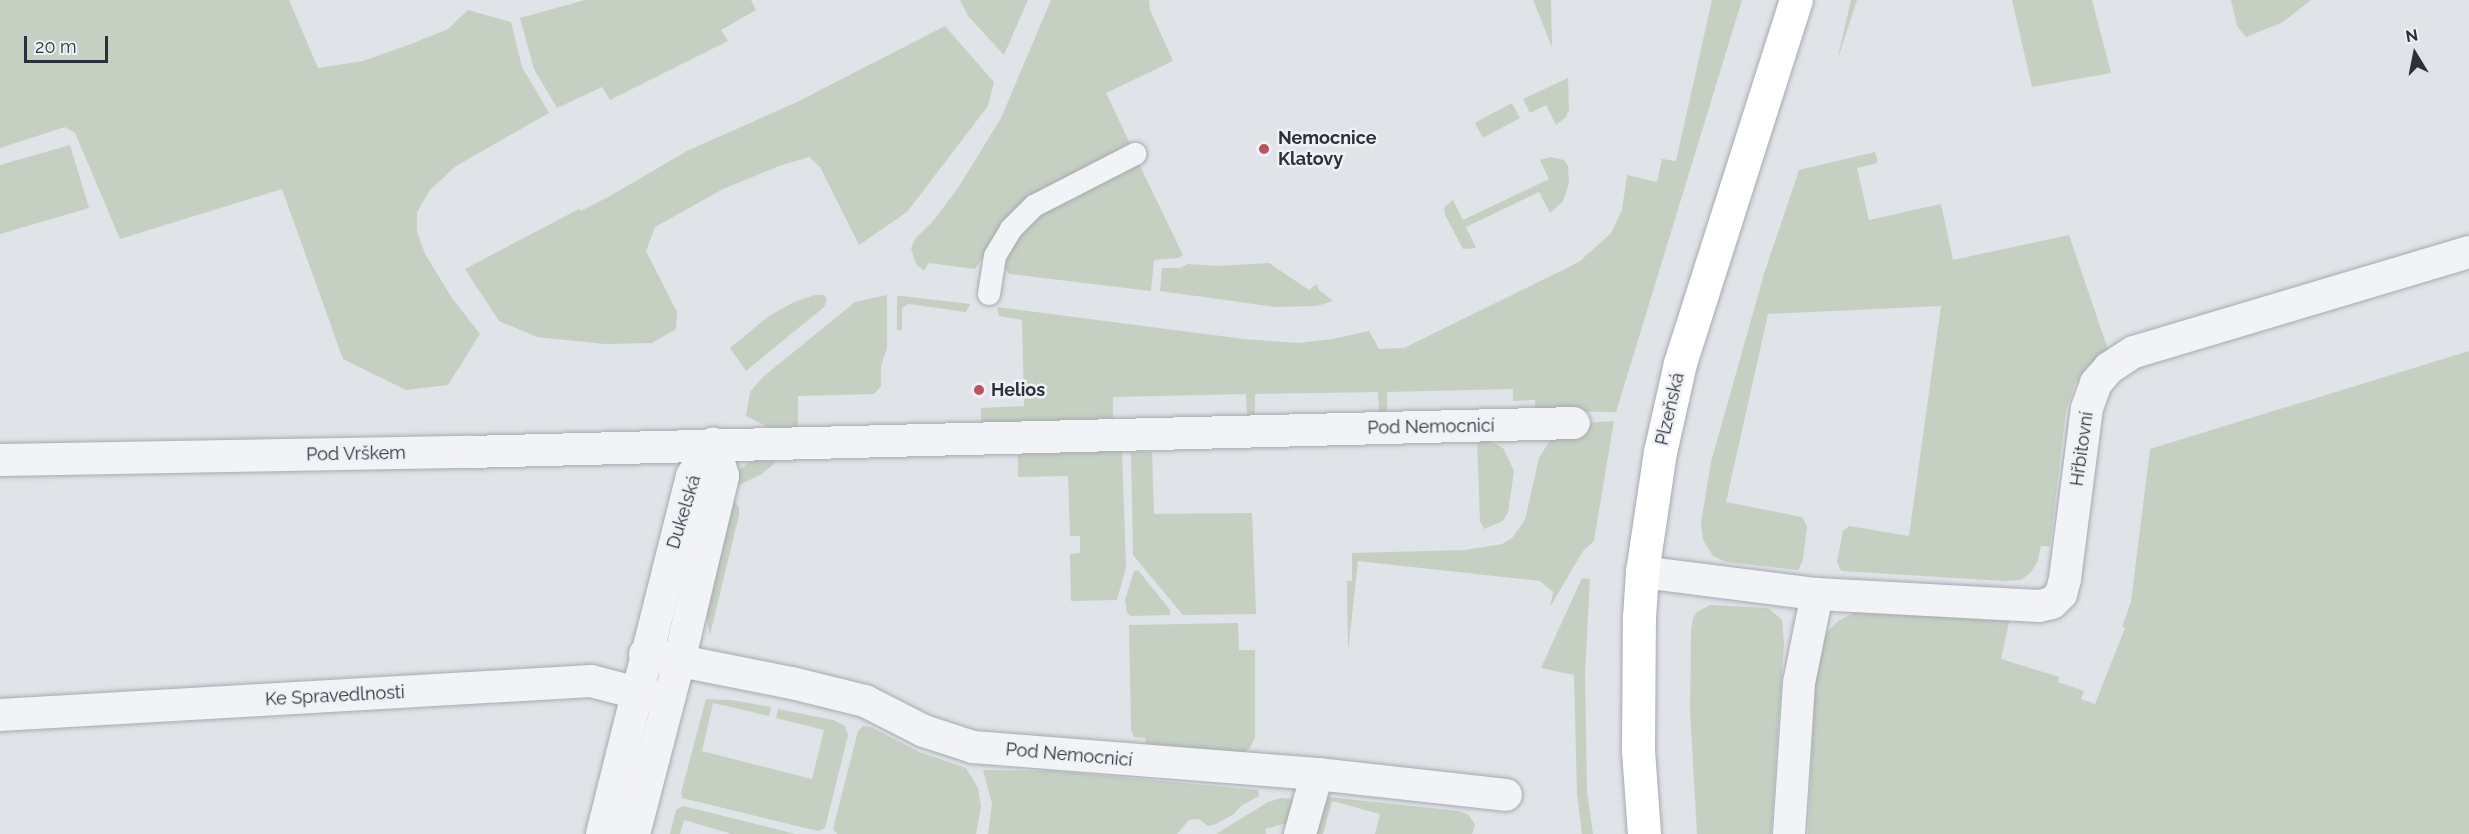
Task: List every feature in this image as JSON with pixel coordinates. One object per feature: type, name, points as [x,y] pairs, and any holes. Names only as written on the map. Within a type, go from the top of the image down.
[{"type":"main road","name":"Plzeňská","points":[[1644,834],[1638,750],[1642,572],[1659,452],[1680,363],[1756,132],[1796,0]]},
{"type":"street","points":[[989,294],[994,256],[1011,229],[1034,206],[1135,154]]},
{"type":"street","name":"Hřbitovní","points":[[1642,572],[1817,594],[2038,606],[2052,603],[2061,594],[2065,579],[2087,408],[2096,383],[2109,368],[2134,352],[2469,252]]},
{"type":"street","name":"Pod Nemocnicí","points":[[713,444],[1574,423]]},
{"type":"street","name":"Pod Vrškem","points":[[0,460],[713,444]]},
{"type":"street","name":"Dukelská","points":[[602,834],[645,654],[692,476],[713,444]]},
{"type":"street","name":"Dukelská","points":[[634,834],[679,661],[723,476],[713,444]]},
{"type":"street","points":[[1789,834],[1799,683],[1817,594]]},
{"type":"street","name":"Pod Nemocnicí","points":[[645,654],[792,683],[865,701],[924,731],[973,747],[1134,762],[1317,774],[1506,795]]},
{"type":"street","name":"Ke Spravedlnosti","points":[[0,715],[591,681],[667,701]]},
{"type":"street","points":[[1300,834],[1317,774]]},
{"type":"green space","points":[[0,0],[289,0],[318,68],[363,61],[411,44],[448,29],[468,10],[511,22],[522,67],[549,113],[456,166],[430,190],[417,212],[417,232],[425,254],[452,298],[480,334],[448,385],[406,390],[343,359],[282,189],[120,239],[75,133],[65,127],[0,148]]},
{"type":"green space","points":[[585,0],[751,0],[756,10],[721,30],[728,41],[610,100],[602,87],[557,108],[534,69],[520,18]]},
{"type":"green space","points":[[960,0],[1028,0],[1004,55],[968,16]]},
{"type":"green space","points":[[1051,0],[1149,0],[1150,10],[1173,61],[1106,93],[1132,148],[998,234],[975,269],[929,263],[924,271],[916,264],[911,248],[915,239],[933,221],[958,188],[1001,118]]},
{"type":"green space","points":[[1533,0],[1551,0],[1552,47]]},
{"type":"green space","points":[[1712,0],[1742,0],[1616,412],[1535,411],[1535,400],[1513,401],[1513,389],[1387,392],[1387,414],[1379,414],[1378,392],[1255,394],[1255,416],[1247,417],[1246,394],[1113,397],[1113,420],[981,424],[981,408],[1024,406],[1022,320],[999,316],[997,307],[1244,339],[1298,343],[1333,339],[1369,331],[1379,349],[1404,348],[1579,262],[1611,233],[1622,210],[1627,175],[1657,182],[1662,159],[1676,161]]},
{"type":"green space","points":[[1851,0],[1857,0],[1837,61]]},
{"type":"green space","points":[[2012,0],[2092,0],[2111,73],[2032,87]]},
{"type":"green space","points":[[2231,0],[2311,0],[2283,22],[2246,37],[2237,26]]},
{"type":"green space","points":[[945,26],[994,82],[988,106],[907,212],[859,245],[820,167],[809,157],[779,166],[723,189],[655,227],[646,251],[677,312],[676,329],[652,343],[605,344],[537,337],[499,321],[465,269],[579,209],[581,211],[610,196],[687,151],[797,102]]},
{"type":"green space","points":[[1568,78],[1569,110],[1566,117],[1556,125],[1546,105],[1530,113],[1523,99]]},
{"type":"green space","points":[[1512,103],[1520,118],[1483,138],[1475,123]]},
{"type":"green space","points":[[70,145],[89,208],[0,234],[0,165]]},
{"type":"green space","points":[[1875,152],[1878,163],[1857,168],[1869,220],[1941,204],[1953,260],[2069,235],[2109,352],[2088,366],[2075,384],[2066,410],[2050,546],[2041,546],[2037,563],[2021,580],[2004,581],[1841,571],[1837,562],[1843,531],[1849,526],[1909,536],[1941,306],[1768,314],[1726,502],[1802,517],[1807,526],[1803,560],[1798,570],[1726,562],[1713,556],[1703,540],[1701,523],[1711,462],[1764,274],[1799,170]]},
{"type":"green space","points":[[1550,157],[1564,160],[1568,166],[1569,183],[1563,201],[1550,213],[1539,192],[1466,227],[1476,248],[1463,249],[1445,215],[1444,208],[1453,200],[1463,220],[1549,179],[1540,160]]},
{"type":"green space","points":[[1139,164],[1183,255],[1178,258],[1154,260],[1151,291],[1009,274],[1003,266],[1003,258],[1013,240],[1039,213]]},
{"type":"green space","points":[[1269,263],[1309,290],[1317,284],[1319,290],[1333,301],[1317,306],[1275,307],[1160,291],[1162,268],[1180,268],[1188,264],[1218,266]]},
{"type":"green space","points":[[815,295],[823,295],[827,299],[824,307],[746,371],[730,348],[769,316],[794,302]]},
{"type":"green space","points":[[887,295],[887,348],[881,366],[881,386],[874,394],[798,396],[798,427],[770,428],[746,416],[750,392],[763,377],[855,302]]},
{"type":"green space","points":[[897,296],[970,304],[966,312],[908,304],[902,308],[902,330],[897,330]]},
{"type":"green space","points":[[2469,351],[2469,834],[1808,834],[1816,663],[1827,632],[1838,621],[1865,607],[2010,618],[2001,659],[2059,677],[2058,682],[2084,691],[2081,699],[2095,704],[2125,628],[2122,627],[2131,602],[2150,449]]},
{"type":"green space","points":[[1614,421],[1594,541],[1583,551],[1550,607],[1553,592],[1540,581],[1358,561],[1348,652],[1347,581],[1352,581],[1352,553],[1465,550],[1502,544],[1512,538],[1525,520],[1539,458],[1552,437],[1583,423]]},
{"type":"green space","points":[[1477,437],[1487,439],[1503,448],[1514,471],[1508,512],[1503,521],[1484,529],[1480,521]]},
{"type":"green space","points":[[1122,451],[1126,567],[1117,600],[1071,601],[1070,554],[1080,553],[1080,536],[1070,536],[1068,476],[1018,477],[1018,454]]},
{"type":"green space","points":[[1131,452],[1152,452],[1154,514],[1252,513],[1256,614],[1183,615],[1133,555]]},
{"type":"green space","points":[[777,453],[774,464],[762,474],[741,484],[730,482],[739,470],[754,459]]},
{"type":"green space","points":[[722,498],[735,502],[739,507],[739,515],[710,635],[706,616],[728,525]]},
{"type":"green space","points":[[1138,570],[1170,610],[1170,615],[1131,616],[1127,613],[1125,600],[1134,571]]},
{"type":"green space","points":[[1582,578],[1590,579],[1585,674],[1587,792],[1593,834],[1582,834],[1577,794],[1574,675],[1541,668]]},
{"type":"green space","points":[[1710,605],[1768,608],[1782,620],[1784,644],[1771,834],[1697,834],[1690,711],[1691,631],[1693,618],[1697,612]]},
{"type":"green space","points":[[1238,623],[1239,650],[1255,650],[1255,737],[1250,748],[1242,754],[1145,747],[1146,738],[1134,737],[1131,730],[1129,625]]},
{"type":"green space","points":[[706,699],[731,700],[771,707],[769,716],[713,703],[702,751],[812,779],[824,730],[776,718],[778,709],[833,720],[845,726],[848,735],[825,828],[818,831],[682,798],[681,793]]},
{"type":"green space","points":[[863,726],[871,727],[919,752],[966,768],[978,788],[981,807],[976,834],[837,834],[833,829],[858,731]]},
{"type":"green space","points":[[983,770],[1054,771],[1258,790],[1259,796],[1216,824],[1208,826],[1199,819],[1189,820],[1177,834],[988,834],[992,804]]},
{"type":"green space","points":[[1328,797],[1459,811],[1469,815],[1475,825],[1472,834],[1375,834],[1380,814],[1332,801],[1323,834],[1308,834],[1317,803]]},
{"type":"green space","points":[[1281,798],[1292,799],[1294,805],[1287,823],[1265,829],[1266,834],[1216,834],[1268,802]]},
{"type":"green space","points":[[683,806],[796,834],[732,834],[684,820],[680,834],[670,834],[676,810]]},
{"type":"place","name":"Nemocnice Klatovy","points":[[1264,149]]},
{"type":"place","name":"Helios","points":[[979,390]]}]
